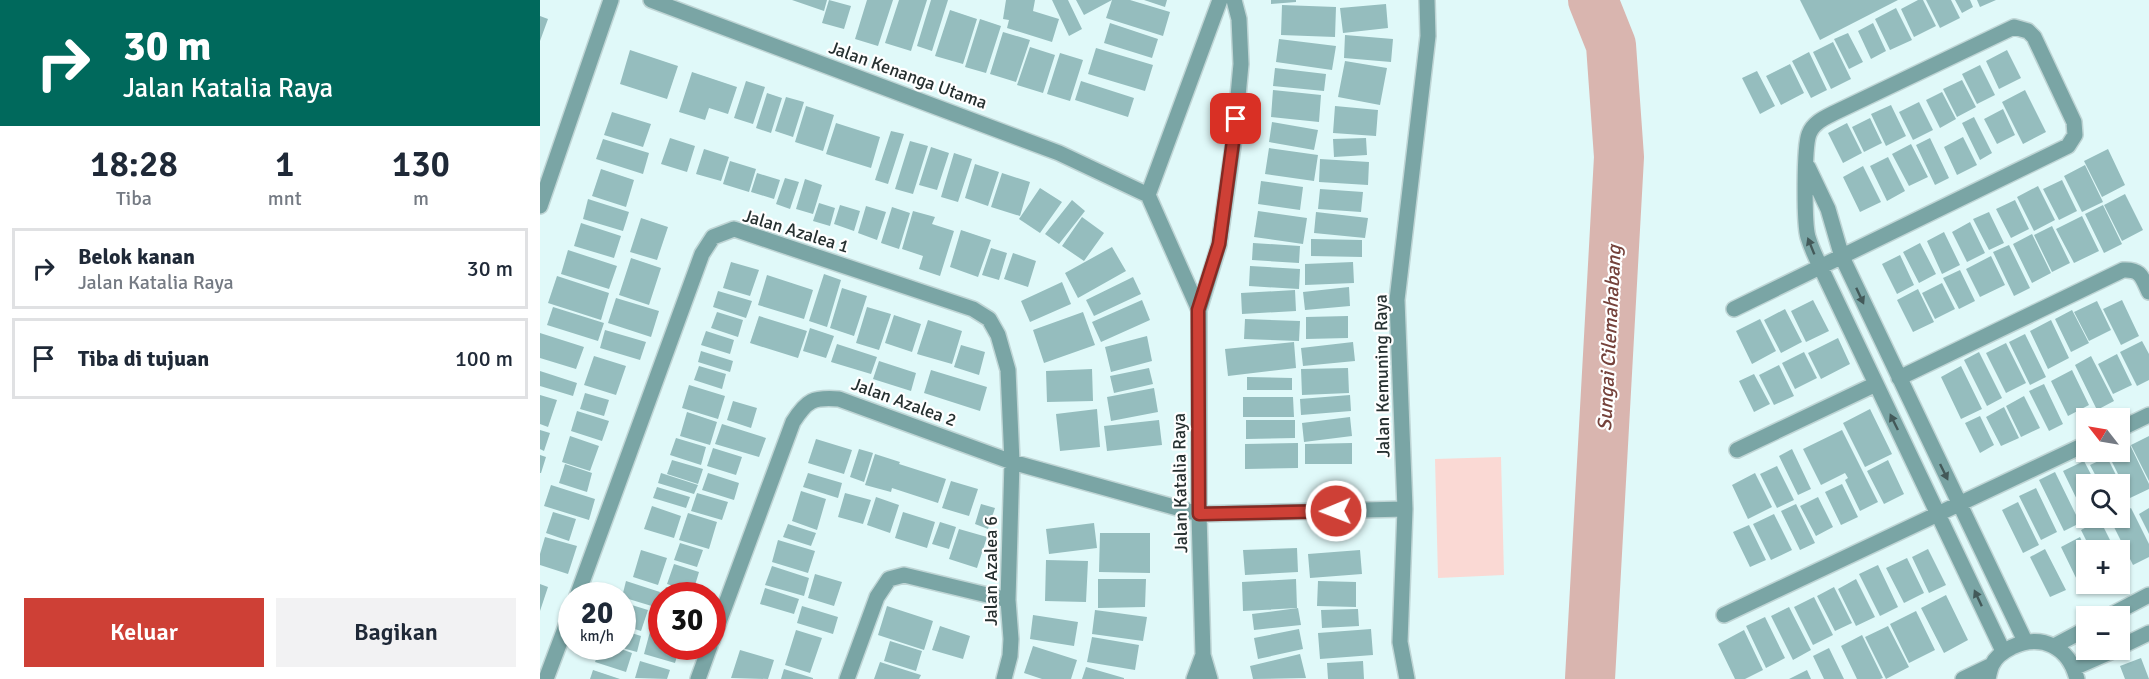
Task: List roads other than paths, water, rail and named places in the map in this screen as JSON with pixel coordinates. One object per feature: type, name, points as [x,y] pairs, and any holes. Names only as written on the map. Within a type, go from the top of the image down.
[{"type":"street","points":[[540,206],[611,0]]},
{"type":"street","name":"Jalan Kenanga Utama","points":[[651,0],[1059,153],[1148,195]]},
{"type":"street","points":[[1148,195],[1220,0]]},
{"type":"street","name":"Jalan Katalia Raya","points":[[1210,679],[1203,655],[1199,514],[1198,310],[1219,244],[1234,139],[1241,64],[1239,19],[1234,0]]},
{"type":"street","name":"Jalan Kemuning Raya","points":[[1407,679],[1400,642],[1405,509],[1397,300],[1428,36],[1427,0]]},
{"type":"street","points":[[1734,309],[1821,268],[2068,147],[2075,135],[2074,122],[2034,37],[2028,31],[2014,27],[1819,121],[1809,132],[1806,153],[1805,212],[1808,237],[1821,268],[2003,651]]},
{"type":"street","points":[[1807,164],[1828,209],[1842,257],[2025,641]]},
{"type":"street","name":"Jalan Katalia Raya","points":[[1148,195],[1198,310]]},
{"type":"street","name":"Jalan Azalea 1","points":[[582,582],[702,254],[713,237],[734,229],[973,309],[989,319],[998,335],[1008,370],[1012,462]]},
{"type":"street","points":[[1899,378],[2123,270],[2132,269],[2138,272],[2149,292]]},
{"type":"street","points":[[1737,450],[1876,384]]},
{"type":"street","name":"Jalan Azalea 2","points":[[726,603],[793,422],[804,405],[819,398],[839,399],[1012,462],[1199,514],[1405,509]]},
{"type":"street","points":[[2130,424],[2149,415]]},
{"type":"street","points":[[1724,615],[2076,449]]},
{"type":"street","name":"Jalan Azalea 6","points":[[1004,679],[1010,647],[1008,600],[1012,462]]},
{"type":"street","points":[[847,679],[877,597],[889,579],[904,576],[1008,600]]},
{"type":"street","points":[[2128,606],[2149,595]]},
{"type":"street","points":[[2130,642],[2149,633]]},
{"type":"street","points":[[2054,646],[2076,634]]},
{"type":"street","points":[[1963,679],[1990,672],[2003,651],[2025,641],[2040,641],[2054,646],[2066,656],[2075,674],[2098,660]]},
{"type":"street","points":[[546,679],[558,647]]},
{"type":"street","name":"Jalan Katalia Raya","points":[[1194,679],[1203,655]]},
{"type":"street","points":[[698,679],[705,660]]},
{"type":"waterway","name":"Sungai Cilemahabang","points":[[1590,679],[1619,157],[1611,45],[1593,0]]}]
